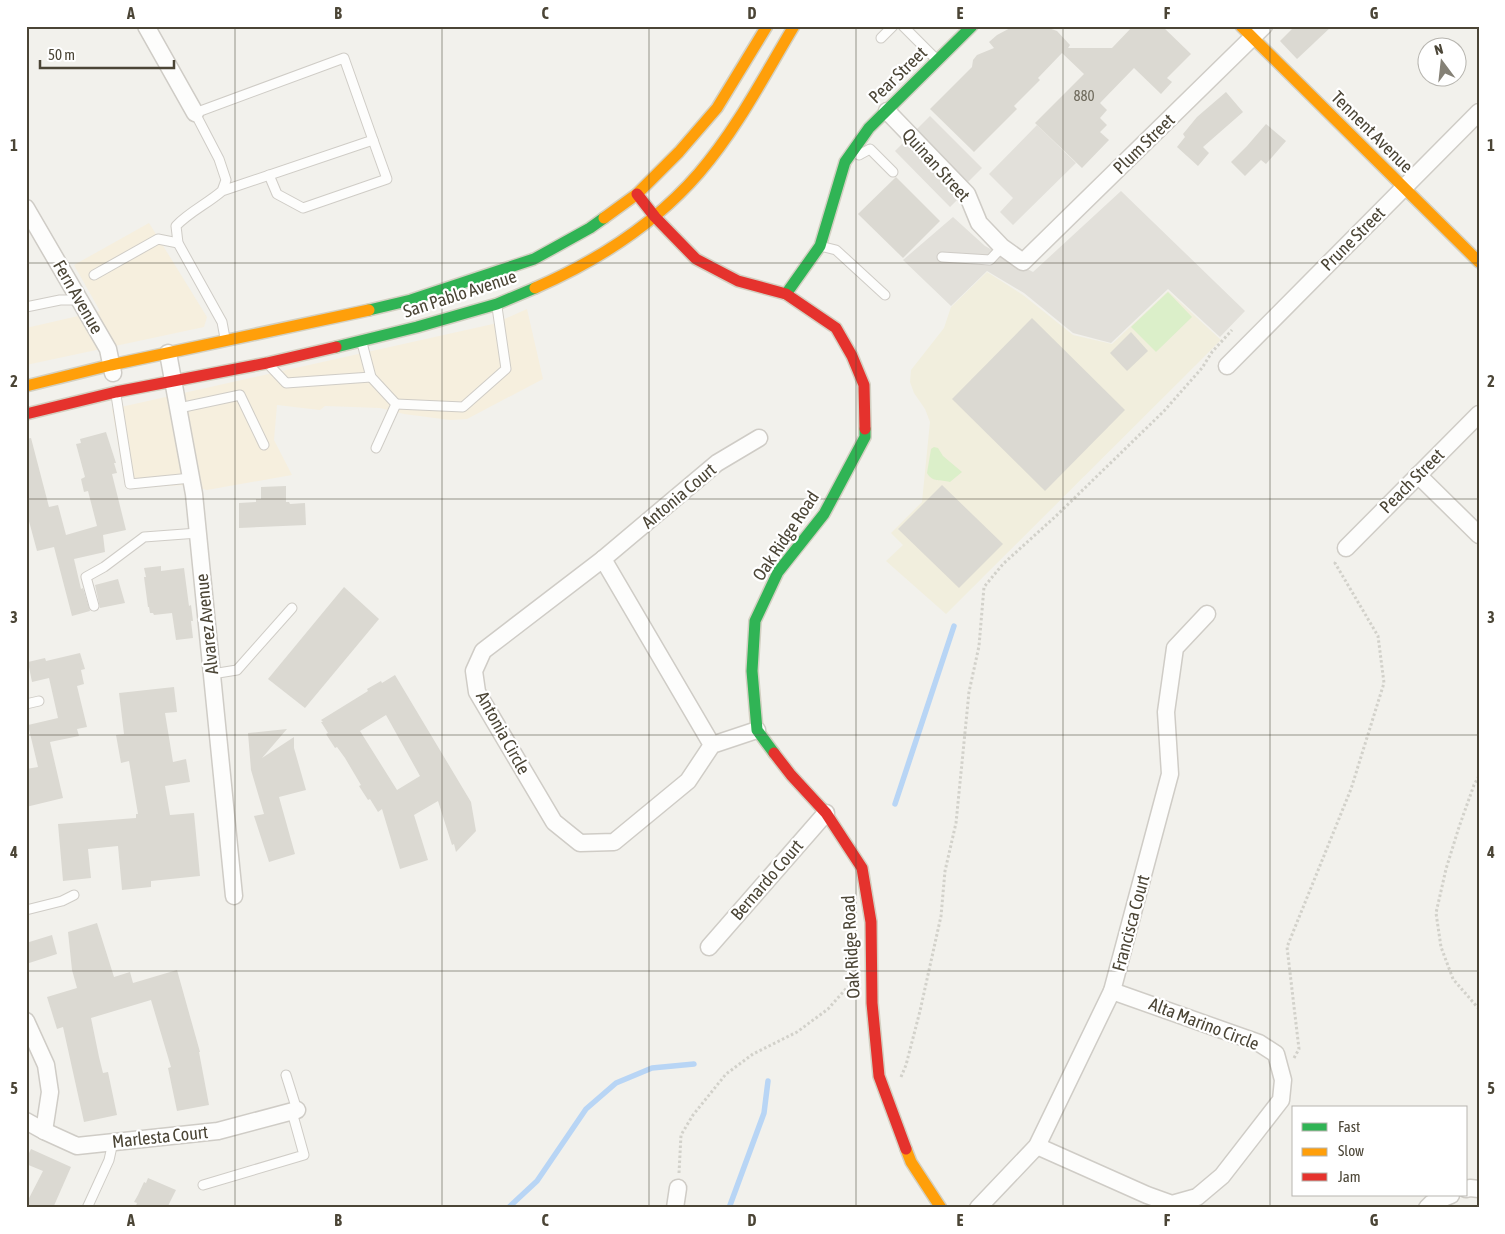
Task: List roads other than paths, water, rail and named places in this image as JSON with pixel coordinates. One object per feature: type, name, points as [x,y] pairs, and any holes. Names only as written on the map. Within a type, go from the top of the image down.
[{"type":"main road","name":"San Pablo Avenue","points":[[26,414],[116,392],[267,363],[358,328],[411,300],[534,259],[590,228],[637,194],[679,152],[717,108],[767,26]]},
{"type":"main road","name":"San Pablo Avenue","points":[[26,386],[111,365],[226,341],[358,328],[497,304],[544,284],[604,254],[655,217],[699,172],[738,121],[794,26]]},
{"type":"main road","name":"Pear Street","points":[[786,294],[820,246],[845,162],[869,128],[972,26]]},
{"type":"main road","name":"Tennent Avenue","points":[[1241,26],[1259,32],[1404,189],[1479,262]]},
{"type":"main road","name":"Oak Ridge Road","points":[[637,194],[655,217],[696,259],[738,281],[786,294],[836,328],[852,356],[864,385],[865,437],[824,514],[778,572],[755,621],[752,671],[758,730],[791,775],[826,813],[862,868],[870,922],[872,1003],[879,1076],[911,1162],[941,1208]]},
{"type":"street","points":[[146,26],[195,113]]},
{"type":"street","name":"Plum Street","points":[[1023,262],[1259,32]]},
{"type":"street","name":"Quinan Street","points":[[887,112],[968,194],[979,223],[1002,247],[1023,262]]},
{"type":"street","name":"Prune Street","points":[[1226,366],[1479,112]]},
{"type":"street","name":"Fern Avenue","points":[[26,208],[108,349],[116,392]]},
{"type":"street","name":"Alvarez Avenue","points":[[168,353],[191,478],[198,533],[234,896]]},
{"type":"street","name":"Peach Street","points":[[1346,548],[1479,414]]},
{"type":"street","name":"Antonia Court","points":[[603,559],[717,463],[759,438]]},
{"type":"street","points":[[1418,475],[1479,535]]},
{"type":"street","points":[[603,559],[712,745],[758,730]]},
{"type":"street","name":"Antonia Circle","points":[[603,559],[483,651],[474,671],[477,692],[554,822],[580,843],[614,842],[688,781],[712,745]]},
{"type":"street","name":"Francisca Court","points":[[978,1208],[1037,1146],[1112,991],[1170,774],[1166,712],[1176,648],[1207,614]]},
{"type":"street","name":"Bernardo Court","points":[[709,947],[826,813]]},
{"type":"street","name":"Alta Marino Circle","points":[[1037,1146],[1147,1195],[1172,1204],[1197,1198],[1222,1176],[1281,1100],[1283,1080],[1276,1054],[1259,1043],[1112,991]]},
{"type":"street","points":[[26,1021],[46,1065],[50,1092],[44,1131]]},
{"type":"street","name":"Marlesta Court","points":[[26,1121],[77,1146],[218,1131],[294,1111]]},
{"type":"street","points":[[674,1208],[678,1188]]},
{"type":"street","points":[[1428,1208],[1432,1202],[1448,1196]]},
{"type":"lane","points":[[881,38],[893,26]]},
{"type":"lane","points":[[903,26],[938,60]]},
{"type":"lane","points":[[222,191],[226,180],[224,172],[219,158],[195,113],[344,58],[387,179],[303,208],[277,194],[269,176]]},
{"type":"lane","points":[[226,341],[222,322],[178,243],[176,226],[185,216],[210,201],[222,191],[373,140]]},
{"type":"lane","points":[[845,162],[870,149],[893,172]]},
{"type":"lane","points":[[94,275],[158,239],[178,243]]},
{"type":"lane","points":[[820,246],[836,250],[885,295]]},
{"type":"lane","points":[[942,256],[990,260],[1002,247]]},
{"type":"lane","points":[[26,307],[60,300],[79,300]]},
{"type":"lane","points":[[358,328],[371,377],[396,404],[463,407],[506,369],[497,304]]},
{"type":"lane","points":[[267,363],[286,383],[371,377]]},
{"type":"lane","points":[[116,392],[130,484],[191,478]]},
{"type":"lane","points":[[178,408],[240,395],[264,445]]},
{"type":"lane","points":[[376,448],[396,404]]},
{"type":"lane","points":[[94,606],[86,576],[104,568],[144,537],[198,533]]},
{"type":"lane","points":[[212,674],[237,670],[292,608]]},
{"type":"lane","points":[[26,704],[39,701]]},
{"type":"lane","points":[[26,910],[62,901],[74,895]]},
{"type":"lane","points":[[203,1185],[304,1155],[286,1075]]},
{"type":"lane","points":[[87,1208],[109,1160],[113,1142]]},
{"type":"waterway","points":[[895,804],[954,626]]},
{"type":"waterway","points":[[508,1208],[537,1181],[586,1109],[616,1083],[652,1068],[694,1064]]},
{"type":"waterway","points":[[729,1208],[764,1113],[768,1081]]}]
